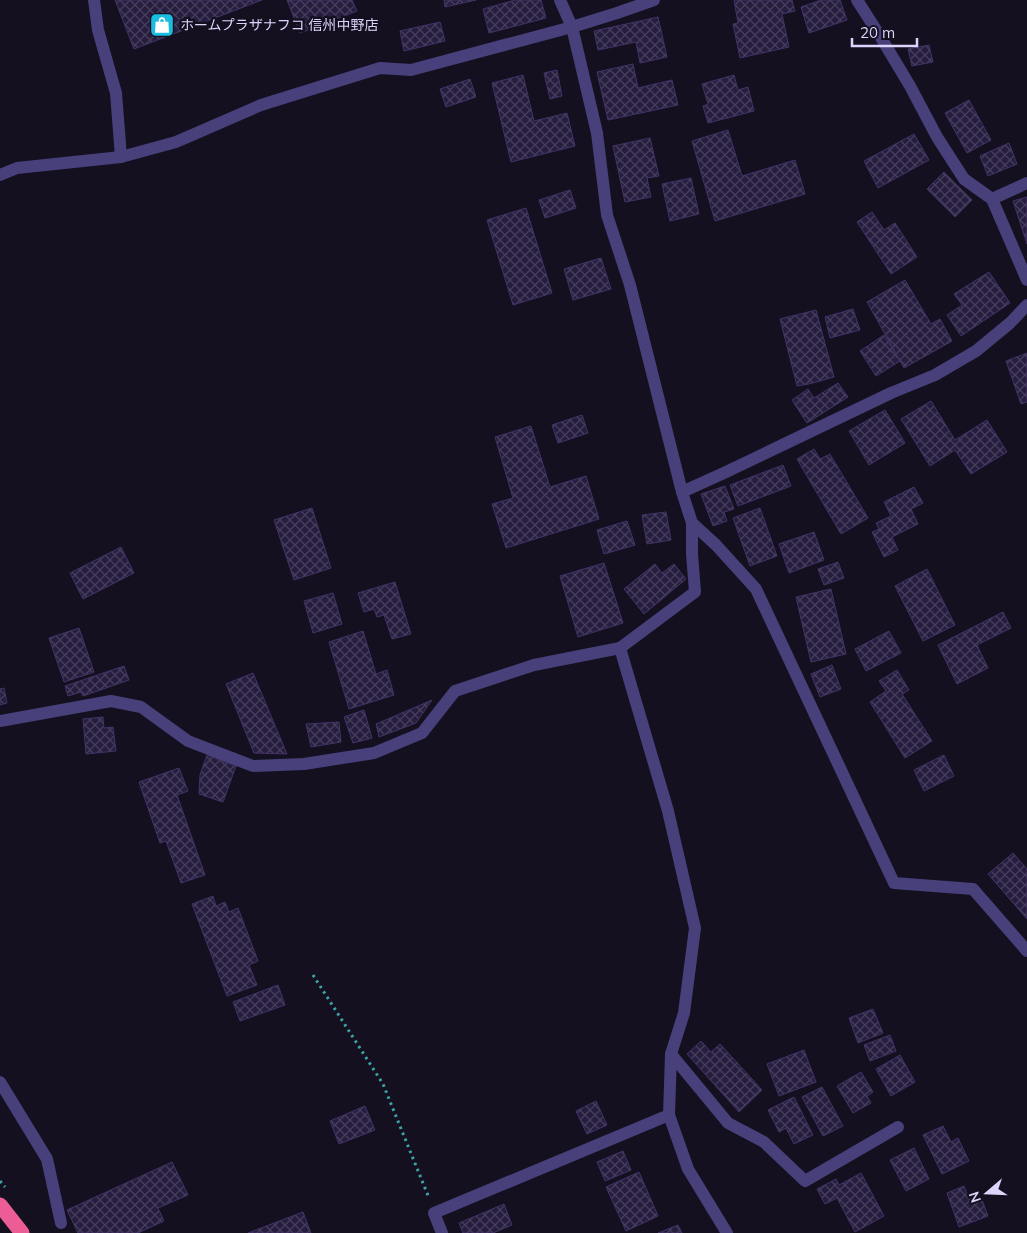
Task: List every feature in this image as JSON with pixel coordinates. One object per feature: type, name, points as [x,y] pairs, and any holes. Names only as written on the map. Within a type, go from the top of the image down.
[{"type":"highway","points":[[0,1205],[22,1233]]},
{"type":"street","points":[[94,0],[98,30],[116,93],[121,157]]},
{"type":"street","points":[[0,721],[111,701],[142,707],[188,741],[253,766],[304,764],[374,753],[422,734],[455,691],[534,665],[620,648],[695,592],[692,523],[682,492],[630,285],[607,215],[597,134],[572,27],[560,0]]},
{"type":"street","points":[[0,175],[17,168],[121,157],[176,142],[261,105],[380,68],[411,70],[572,27],[654,0]]},
{"type":"street","points":[[857,0],[910,86],[937,137],[964,179],[992,199],[1027,280]]},
{"type":"street","points":[[992,199],[1027,183]]},
{"type":"street","points":[[682,492],[891,393],[935,375],[976,351],[1010,324],[1027,305]]},
{"type":"street","points":[[692,523],[716,545],[756,589],[894,883],[973,889],[1027,951]]},
{"type":"street","points":[[620,648],[668,812],[695,928],[684,1013],[671,1054],[669,1115],[688,1169],[728,1233]]},
{"type":"street","points":[[671,1054],[728,1123],[764,1142],[805,1181],[898,1127]]},
{"type":"street","points":[[0,1082],[47,1159],[61,1223]]},
{"type":"street","points":[[442,1233],[434,1213],[669,1115]]},
{"type":"path","points":[[313,975],[383,1084],[434,1213]]},
{"type":"building","name":"ホームプラザナフコ 信州中野店","points":[[115,0],[262,0],[134,49]]},
{"type":"building","name":"ホームプラザナフコ 信州中野店","points":[[287,0],[352,0],[357,11],[300,33]]},
{"type":"building","points":[[444,0],[476,0],[445,7]]},
{"type":"building","points":[[515,0],[541,0],[546,18],[489,33],[483,9]]},
{"type":"building","points":[[734,0],[792,0],[795,11],[782,14],[789,47],[740,58],[733,24],[738,23]]},
{"type":"building","points":[[821,0],[840,0],[847,20],[809,33],[801,7]]},
{"type":"building","points":[[658,17],[667,57],[640,63],[636,42],[598,50],[594,31]]},
{"type":"building","points":[[440,22],[445,41],[404,51],[400,31]]},
{"type":"building","points":[[929,45],[933,62],[912,66],[908,49]]},
{"type":"building","points":[[633,64],[638,88],[672,80],[678,105],[608,120],[597,72]]},
{"type":"building","points":[[557,70],[562,96],[550,99],[544,73]]},
{"type":"building","points":[[523,75],[534,121],[567,113],[575,146],[511,162],[492,83]]},
{"type":"building","points":[[734,75],[738,90],[748,87],[754,111],[708,123],[703,106],[708,104],[702,84]]},
{"type":"building","points":[[470,79],[476,97],[446,107],[440,89]]},
{"type":"building","points":[[969,100],[991,140],[967,153],[945,113]]},
{"type":"building","points":[[728,130],[742,176],[795,160],[805,194],[715,221],[692,141]]},
{"type":"building","points":[[914,134],[929,160],[878,188],[864,161]]},
{"type":"building","points":[[650,138],[659,176],[647,178],[651,197],[625,202],[613,146]]},
{"type":"building","points":[[1009,143],[1017,164],[988,176],[980,156]]},
{"type":"building","points":[[944,172],[972,200],[955,217],[927,189]]},
{"type":"building","points":[[691,178],[699,214],[670,221],[662,184]]},
{"type":"building","points":[[570,190],[576,208],[545,218],[539,200]]},
{"type":"building","points":[[1027,197],[1027,244],[1013,201]]},
{"type":"building","points":[[526,208],[552,293],[513,305],[487,220]]},
{"type":"building","points":[[872,212],[884,230],[895,223],[917,257],[891,274],[857,222]]},
{"type":"building","points":[[601,258],[611,289],[573,300],[564,269]]},
{"type":"building","points":[[989,272],[1010,303],[961,336],[947,315],[962,305],[954,294]]},
{"type":"building","points":[[905,280],[931,324],[940,319],[952,341],[904,368],[867,302]]},
{"type":"building","points":[[853,309],[860,330],[830,338],[825,317]]},
{"type":"building","points":[[816,310],[834,377],[797,386],[780,319]]},
{"type":"building","points":[[884,335],[900,361],[876,376],[860,351]]},
{"type":"building","points":[[1027,353],[1027,402],[1021,404],[1006,361]]},
{"type":"building","points":[[838,383],[848,397],[807,423],[792,400],[808,389],[814,398]]},
{"type":"building","points":[[931,401],[955,440],[987,420],[1007,452],[971,474],[955,450],[930,466],[901,419]]},
{"type":"building","points":[[885,410],[905,443],[869,465],[849,431]]},
{"type":"building","points":[[582,415],[588,433],[558,443],[552,425]]},
{"type":"building","points":[[531,426],[550,487],[586,476],[599,519],[506,548],[492,504],[513,498],[495,437]]},
{"type":"building","points":[[814,449],[820,459],[830,454],[868,518],[841,534],[797,459]]},
{"type":"building","points":[[783,465],[791,486],[738,506],[730,485]]},
{"type":"building","points":[[725,486],[734,509],[724,512],[727,521],[713,526],[701,494]]},
{"type":"building","points":[[914,487],[923,503],[911,509],[918,524],[892,537],[898,550],[884,557],[872,532],[879,529],[876,523],[891,516],[884,502]]},
{"type":"building","points":[[312,508],[331,568],[294,580],[274,520]]},
{"type":"building","points":[[760,508],[777,556],[750,566],[733,518]]},
{"type":"building","points":[[666,512],[671,540],[647,544],[642,515]]},
{"type":"building","points":[[627,521],[635,545],[604,554],[597,530]]},
{"type":"building","points":[[814,532],[824,560],[789,573],[779,544]]},
{"type":"building","points":[[121,547],[134,573],[83,599],[70,573]]},
{"type":"building","points":[[838,562],[844,578],[824,585],[818,569]]},
{"type":"building","points":[[604,563],[623,623],[578,637],[560,576]]},
{"type":"building","points":[[655,564],[662,573],[674,564],[686,579],[644,614],[624,589]]},
{"type":"building","points":[[927,569],[955,625],[923,641],[895,586]]},
{"type":"building","points":[[395,582],[411,634],[392,639],[384,615],[377,617],[374,609],[364,612],[358,593]]},
{"type":"building","points":[[831,589],[846,654],[811,662],[796,597]]},
{"type":"building","points":[[333,593],[342,624],[313,633],[304,601]]},
{"type":"building","points":[[1003,612],[1011,628],[977,645],[988,668],[957,684],[938,645]]},
{"type":"building","points":[[79,628],[94,672],[64,682],[49,638]]},
{"type":"building","points":[[363,631],[376,674],[387,670],[394,695],[349,709],[329,642]]},
{"type":"building","points":[[889,631],[901,653],[866,671],[855,649]]},
{"type":"building","points":[[832,665],[841,689],[820,697],[811,674]]},
{"type":"building","points":[[124,666],[129,680],[83,696],[81,692],[68,696],[65,686]]},
{"type":"building","points":[[897,670],[909,690],[902,694],[932,741],[905,758],[870,702],[886,691],[879,681]]},
{"type":"building","points":[[253,673],[287,754],[254,753],[226,684]]},
{"type":"building","points":[[4,688],[7,703],[0,705],[0,689]]},
{"type":"building","points":[[432,700],[416,723],[379,737],[376,724]]},
{"type":"building","points":[[364,710],[372,738],[353,743],[344,717]]},
{"type":"building","points":[[103,717],[104,728],[113,727],[116,751],[86,754],[83,719]]},
{"type":"building","points":[[339,722],[341,742],[311,747],[306,724]]},
{"type":"building","points":[[207,755],[236,766],[223,802],[199,794],[200,775]]},
{"type":"building","points":[[944,755],[954,776],[924,791],[914,770]]},
{"type":"building","points":[[179,768],[188,791],[177,795],[205,875],[181,883],[166,841],[160,843],[139,782]]},
{"type":"building","points":[[1013,853],[1027,869],[1027,919],[988,874]]},
{"type":"building","points":[[213,896],[216,906],[225,902],[229,912],[238,908],[258,961],[249,965],[257,985],[227,996],[192,904]]},
{"type":"building","points":[[278,985],[285,1005],[240,1021],[233,1002]]},
{"type":"building","points":[[873,1009],[883,1033],[858,1043],[849,1018]]},
{"type":"building","points":[[890,1035],[896,1051],[870,1061],[864,1045]]},
{"type":"building","points":[[701,1041],[711,1052],[720,1044],[762,1090],[739,1112],[687,1054]]},
{"type":"building","points":[[804,1050],[816,1082],[779,1096],[767,1064]]},
{"type":"building","points":[[900,1055],[915,1082],[891,1096],[876,1069]]},
{"type":"building","points":[[861,1072],[873,1092],[867,1096],[871,1103],[853,1113],[837,1086]]},
{"type":"building","points":[[822,1087],[843,1126],[823,1136],[802,1097]]},
{"type":"building","points":[[794,1097],[813,1135],[794,1144],[786,1128],[779,1132],[768,1110]]},
{"type":"building","points":[[596,1101],[607,1125],[587,1134],[576,1111]]},
{"type":"building","points":[[365,1106],[375,1130],[339,1144],[330,1121]]},
{"type":"building","points":[[943,1126],[951,1142],[958,1138],[969,1161],[942,1174],[923,1135]]},
{"type":"building","points":[[914,1148],[929,1179],[906,1191],[890,1160]]},
{"type":"building","points":[[623,1151],[631,1170],[605,1181],[597,1162]]},
{"type":"building","points":[[172,1162],[188,1195],[158,1208],[164,1221],[138,1233],[78,1233],[67,1210]]},
{"type":"building","points":[[639,1172],[658,1216],[626,1231],[606,1187]]},
{"type":"building","points":[[861,1173],[884,1216],[855,1232],[837,1198],[825,1204],[817,1189],[836,1179],[839,1185]]},
{"type":"building","points":[[964,1186],[968,1196],[979,1192],[988,1216],[959,1227],[947,1193]]},
{"type":"building","points":[[504,1204],[512,1225],[493,1233],[463,1233],[459,1223]]},
{"type":"building","points":[[303,1212],[311,1233],[248,1233]]},
{"type":"building","points":[[678,1225],[682,1233],[658,1233]]},
{"type":"place","name":"ホームプラザナフコ 信州中野店","points":[[162,25]]}]
